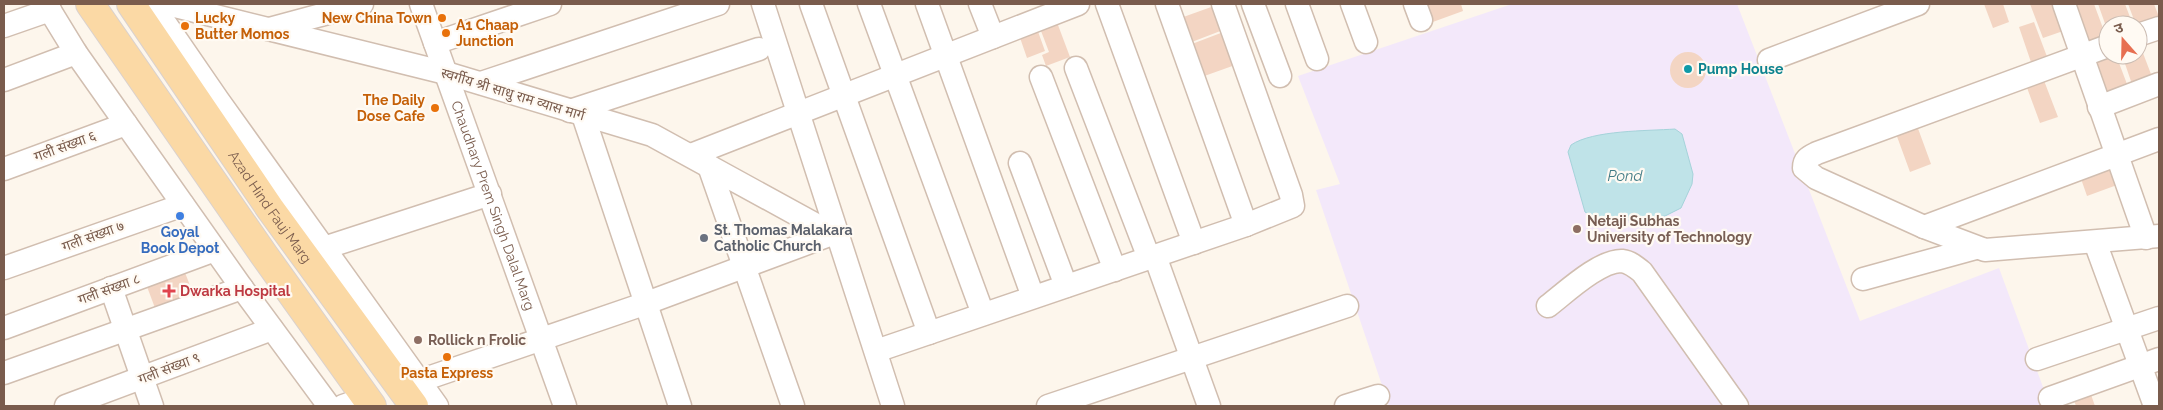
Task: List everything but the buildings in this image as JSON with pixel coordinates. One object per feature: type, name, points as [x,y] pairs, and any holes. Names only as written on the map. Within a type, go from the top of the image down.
[{"type":"main road","points":[[90,4],[264,255],[361,403]]},
{"type":"main road","name":"Azad Hind Fauj Marg","points":[[141,5],[271,210],[416,394]]},
{"type":"street","name":"स्वर्गीय श्री साधु राम व्यास मार्ग","points":[[167,4],[446,73],[652,135],[835,235]]},
{"type":"street","points":[[268,29],[362,4]]},
{"type":"street","name":"Chaudhary Prem Singh Dalal Marg","points":[[421,4],[566,406]]},
{"type":"street","points":[[435,43],[550,4]]},
{"type":"street","points":[[481,83],[718,4]]},
{"type":"street","points":[[763,4],[835,235],[876,351],[893,406]]},
{"type":"street","points":[[811,4],[929,332]]},
{"type":"street","points":[[869,4],[983,314]]},
{"type":"street","points":[[927,4],[1033,298]]},
{"type":"street","points":[[980,4],[993,37]]},
{"type":"street","points":[[793,406],[745,267],[700,160],[798,114],[993,37],[1037,11],[1078,4]]},
{"type":"street","points":[[1107,4],[1194,243]]},
{"type":"street","points":[[1167,4],[1246,225]]},
{"type":"street","points":[[876,351],[1246,225],[1290,209],[1293,206],[1293,201],[1223,4]]},
{"type":"street","points":[[1253,4],[1280,76]]},
{"type":"street","points":[[1297,4],[1317,59]]},
{"type":"street","points":[[1352,4],[1366,42]]},
{"type":"street","points":[[1769,60],[1918,4]]},
{"type":"street","points":[[141,5],[218,100],[324,248],[416,394],[438,406]]},
{"type":"street","points":[[2066,5],[2081,55],[2116,155],[2153,237],[1995,250],[1976,248],[1924,227],[1816,178],[1804,168],[1804,162],[1817,153],[2081,55],[2098,49]]},
{"type":"street","points":[[4,26],[48,7],[76,53],[126,124],[242,288],[329,406]]},
{"type":"street","points":[[680,406],[576,113],[759,49]]},
{"type":"street","points":[[4,80],[76,53]]},
{"type":"street","points":[[1076,68],[1152,257],[1209,406]]},
{"type":"street","points":[[1041,77],[1115,270]]},
{"type":"street","points":[[2100,107],[2159,84]]},
{"type":"street","name":"गली संख्या ६","points":[[4,169],[126,124]]},
{"type":"street","points":[[1924,227],[2159,139]]},
{"type":"street","points":[[1020,163],[1066,286]]},
{"type":"street","points":[[324,248],[490,194]]},
{"type":"street","name":"गली संख्या ७","points":[[4,268],[183,204]]},
{"type":"street","points":[[416,394],[543,340],[835,235]]},
{"type":"street","points":[[2095,242],[2127,330],[2150,362],[2152,405]]},
{"type":"street","points":[[1863,279],[1976,248]]},
{"type":"street","name":"गली संख्या ८","points":[[4,328],[215,250]]},
{"type":"street","points":[[1548,306],[1602,266],[1624,261],[1633,265],[1642,272],[1737,406]]},
{"type":"street","points":[[111,288],[152,406]]},
{"type":"street","points":[[4,373],[242,288]]},
{"type":"street","points":[[1048,406],[1347,306]]},
{"type":"street","points":[[2037,359],[2159,318]]},
{"type":"street","name":"गली संख्या ९","points":[[66,406],[272,329]]},
{"type":"street","points":[[2050,398],[2150,362]]},
{"type":"street","points":[[1346,406],[1378,396]]},
{"type":"shaded area","name":"Netaji Subhas University of Technology","points":[[1512,4],[1737,4],[1860,321],[1999,268],[2050,406],[1389,406],[1316,190],[1340,184],[1298,76]]},
{"type":"water","name":"Pond","points":[[1675,129],[1682,134],[1693,174],[1692,184],[1681,208],[1665,216],[1609,222],[1598,220],[1585,212],[1568,152],[1571,145],[1593,136],[1606,134]]},
{"type":"place","name":"New China Town","points":[[442,18]]},
{"type":"place","name":"Lucky Butter Momos","points":[[185,26]]},
{"type":"place","name":"A1 Chaap Junction","points":[[446,33]]},
{"type":"place","name":"Pump House","points":[[1688,69]]},
{"type":"place","name":"The Daily Dose Cafe","points":[[435,108]]},
{"type":"place","name":"Goyal Book Depot","points":[[180,216]]},
{"type":"place","name":"Netaji Subhas University of Technology","points":[[1577,229]]},
{"type":"place","name":"St. Thomas Malakara Catholic Church","points":[[704,238]]},
{"type":"place","name":"Dwarka Hospital","points":[[169,291]]},
{"type":"place","name":"Rollick n Frolic","points":[[418,340]]},
{"type":"place","name":"Pasta Express","points":[[447,357]]}]
